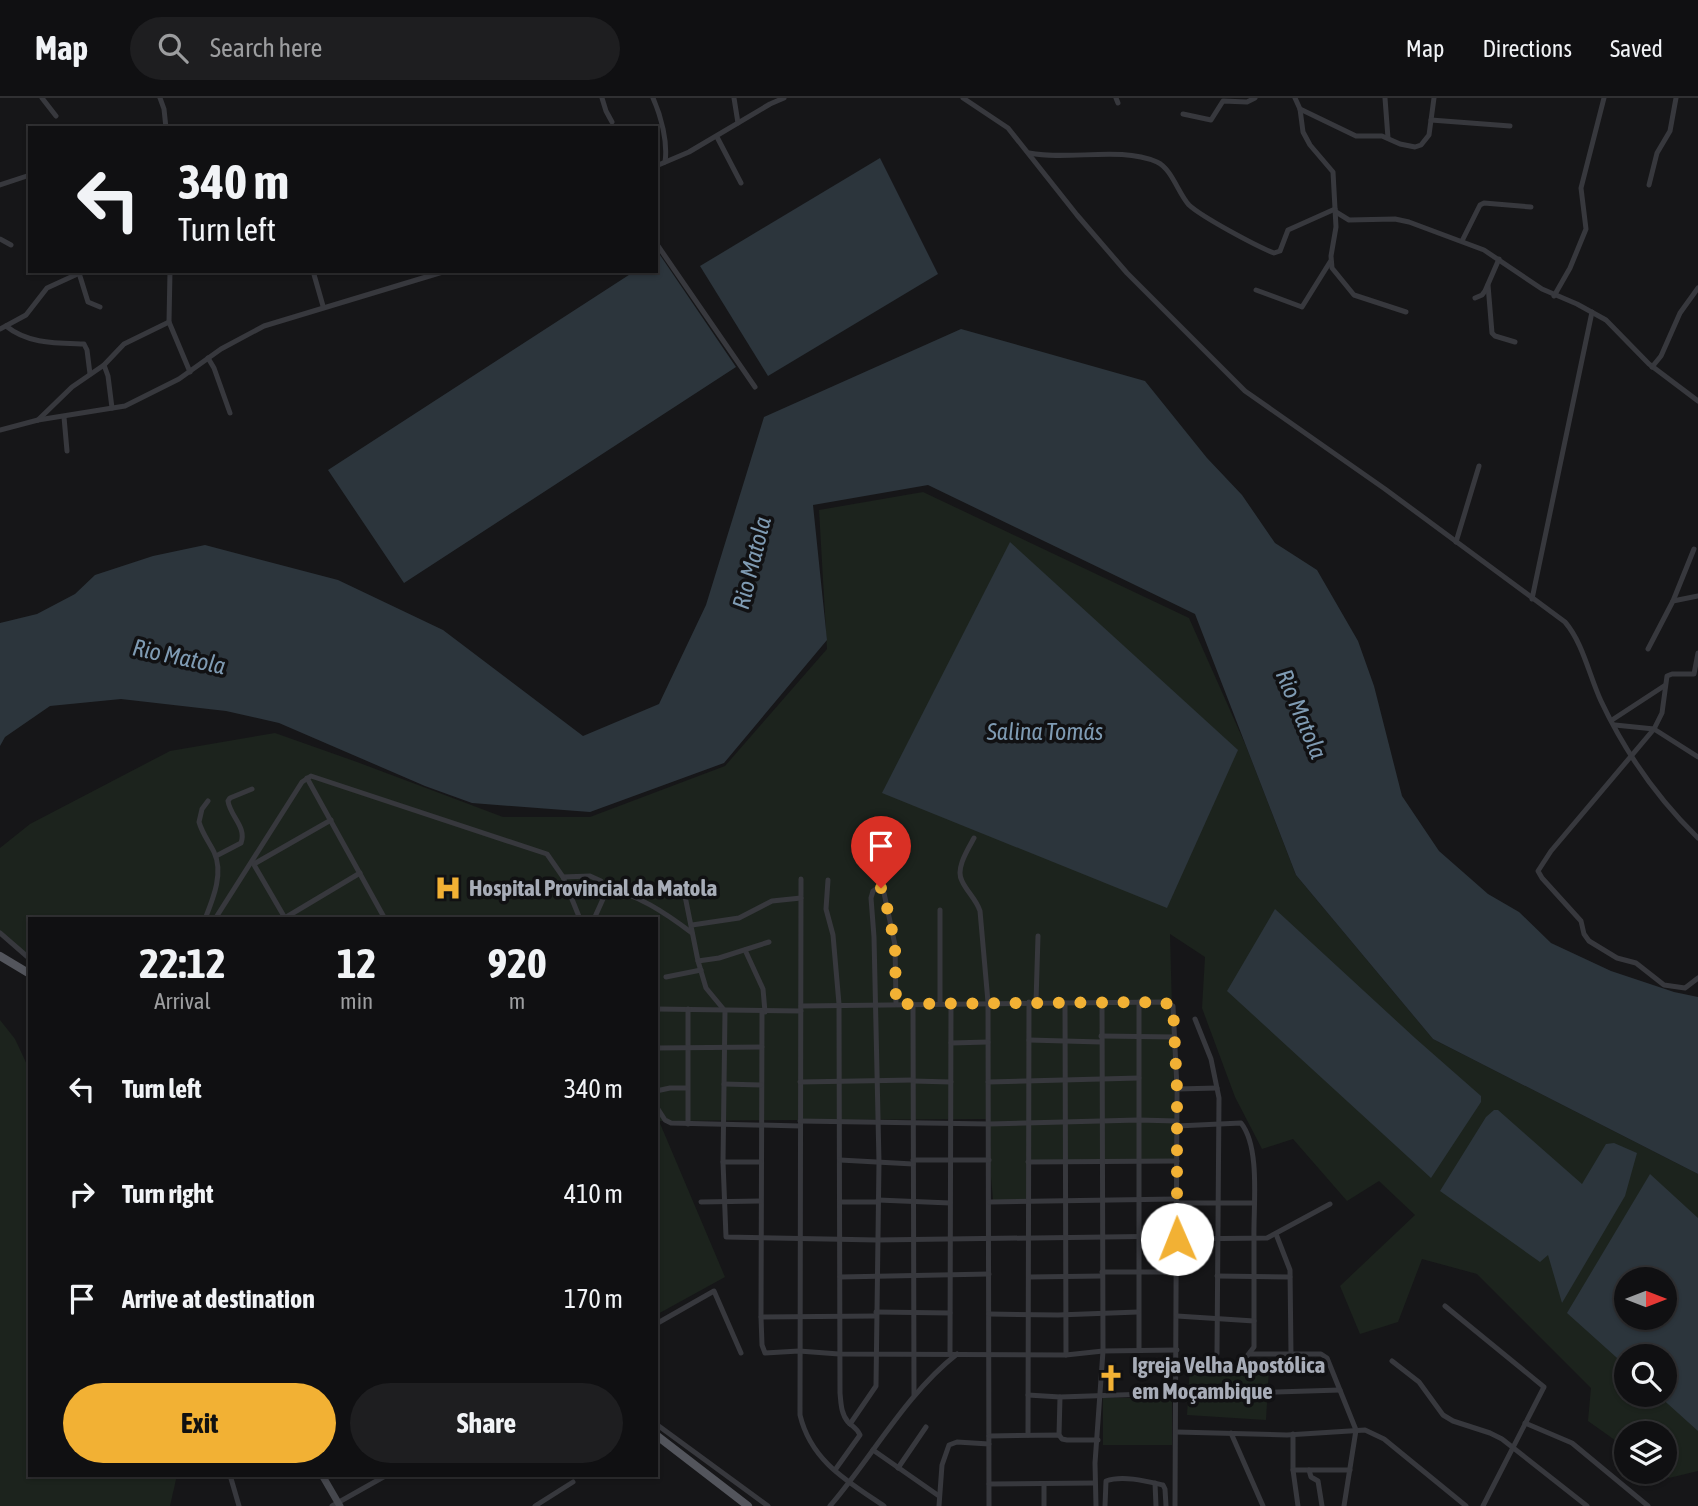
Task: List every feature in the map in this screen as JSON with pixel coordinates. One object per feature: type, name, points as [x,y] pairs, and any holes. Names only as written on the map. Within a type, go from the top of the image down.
[{"type":"main road","points":[[0,956],[28,973]]},
{"type":"main road","points":[[658,1437],[748,1506]]},
{"type":"main road","points":[[323,1477],[337,1505]]},
{"type":"street","points":[[42,98],[56,116]]},
{"type":"street","points":[[160,98],[166,126]]},
{"type":"street","points":[[602,98],[612,122]]},
{"type":"street","points":[[653,98],[659,111],[666,152],[665,162]]},
{"type":"street","points":[[734,98],[738,123]]},
{"type":"street","points":[[658,165],[676,158],[784,98]]},
{"type":"street","points":[[963,98],[1001,122],[1127,273],[1240,386],[1569,626],[1599,696],[1632,757],[1670,810],[1698,838]]},
{"type":"street","points":[[1183,114],[1211,120],[1223,101],[1247,102],[1255,98]]},
{"type":"street","points":[[1295,98],[1300,109],[1303,132],[1332,172],[1336,211],[1330,262],[1332,268],[1354,295],[1406,312]]},
{"type":"street","points":[[1385,98],[1388,138]]},
{"type":"street","points":[[1300,109],[1356,136],[1388,138],[1406,146],[1422,145],[1429,135],[1434,98]]},
{"type":"street","points":[[1554,296],[1570,268],[1586,229],[1581,188],[1604,98]]},
{"type":"street","points":[[1649,185],[1657,153],[1670,131],[1676,98]]},
{"type":"street","points":[[1431,120],[1510,126]]},
{"type":"street","points":[[717,136],[741,183]]},
{"type":"street","points":[[666,152],[676,158]]},
{"type":"street","points":[[1029,153],[1059,157],[1136,155],[1155,162],[1168,172],[1192,208],[1273,253],[1280,251],[1288,230],[1336,211]]},
{"type":"street","points":[[0,185],[28,176]]},
{"type":"street","points":[[1462,241],[1479,205],[1484,203],[1531,207]]},
{"type":"street","points":[[1336,211],[1349,220],[1395,219],[1409,222],[1484,250],[1554,296],[1606,320],[1652,367],[1698,401]]},
{"type":"street","points":[[0,239],[11,245]]},
{"type":"street","points":[[658,246],[755,387]]},
{"type":"street","points":[[1475,298],[1482,295],[1499,259]]},
{"type":"street","points":[[1256,290],[1302,307],[1330,262]]},
{"type":"street","points":[[3,328],[26,314],[47,288],[79,273]]},
{"type":"street","points":[[81,273],[88,302],[100,307]]},
{"type":"street","points":[[170,273],[169,322],[190,372]]},
{"type":"street","points":[[314,273],[323,306]]},
{"type":"street","points":[[0,430],[38,420],[125,406],[190,372],[208,358],[264,326],[323,306],[361,298],[440,273]]},
{"type":"street","points":[[1488,285],[1492,333],[1515,342]]},
{"type":"street","points":[[1652,367],[1661,356],[1680,313],[1698,288]]},
{"type":"street","points":[[1532,599],[1592,312]]},
{"type":"street","points":[[38,420],[72,387],[104,365],[124,344],[169,322]]},
{"type":"street","points":[[3,328],[39,341],[83,344],[87,350],[90,374]]},
{"type":"street","points":[[208,358],[230,413]]},
{"type":"street","points":[[104,365],[112,408]]},
{"type":"street","points":[[64,417],[67,451]]},
{"type":"street","points":[[1456,542],[1479,466]]},
{"type":"street","points":[[1648,649],[1673,601],[1694,549]]},
{"type":"street","points":[[1673,601],[1698,596]]},
{"type":"street","points":[[1698,653],[1694,674],[1670,674],[1665,679],[1662,713],[1654,729],[1539,867],[1539,875],[1581,921],[1589,941],[1617,958],[1636,963],[1658,982],[1670,987],[1685,988],[1698,978]]},
{"type":"street","points":[[1614,722],[1664,686]]},
{"type":"street","points":[[1614,722],[1654,729],[1698,757]]},
{"type":"street","points":[[216,917],[290,800],[307,778],[318,777],[449,823],[538,850],[551,859],[563,877],[578,917]]},
{"type":"street","points":[[307,778],[384,917]]},
{"type":"street","points":[[216,856],[242,843],[243,833],[229,809],[228,801],[253,789]]},
{"type":"street","points":[[206,917],[217,884],[216,856],[199,822],[202,809],[208,801]]},
{"type":"street","points":[[253,862],[331,820]]},
{"type":"street","points":[[974,838],[962,863],[961,878],[977,901],[980,911],[988,1002],[989,1506]]},
{"type":"street","points":[[253,862],[284,917]]},
{"type":"street","points":[[287,917],[360,873]]},
{"type":"street","points":[[563,877],[594,876],[601,881],[602,902],[595,917]]},
{"type":"street","points":[[802,878],[800,1404],[803,1426],[812,1447],[850,1483],[884,1506]]},
{"type":"street","points":[[828,880],[826,909],[833,935],[839,1004],[839,1354],[842,1410],[850,1424],[859,1430],[860,1435],[835,1470]]},
{"type":"street","points":[[850,1424],[876,1389],[879,1161],[871,898],[873,891],[879,887],[884,893],[895,945],[896,1004]]},
{"type":"street","points":[[603,888],[620,891],[646,904],[692,933]]},
{"type":"street","points":[[684,891],[701,970],[709,993],[725,1011],[723,1162],[726,1237],[913,1240],[1139,1236],[1254,1240],[1276,1234],[1330,1203]]},
{"type":"street","points":[[692,925],[739,918],[772,901],[801,898]]},
{"type":"street","points":[[940,910],[940,1003]]},
{"type":"street","points":[[0,933],[28,957]]},
{"type":"street","points":[[1028,1435],[1028,1080],[1038,936]]},
{"type":"street","points":[[698,961],[709,961],[769,942]]},
{"type":"street","points":[[745,950],[763,989],[760,1163],[761,1317],[765,1353],[799,1350],[839,1354],[1066,1355],[1103,1351],[1177,1350]]},
{"type":"street","points":[[666,977],[701,970]]},
{"type":"street","points":[[658,1009],[763,1012],[839,1004],[988,1002],[1163,1002],[1173,1006],[1177,1089],[1175,1506]]},
{"type":"street","points":[[1096,1506],[1094,1483],[1103,1351],[1102,1002]]},
{"type":"street","points":[[1139,1002],[1139,1350]]},
{"type":"street","points":[[950,1354],[951,1003]]},
{"type":"street","points":[[1065,1003],[1066,1355]]},
{"type":"street","points":[[913,1004],[914,1395]]},
{"type":"street","points":[[688,1009],[688,1125]]},
{"type":"street","points":[[1195,1019],[1211,1059],[1217,1088],[1217,1354]]},
{"type":"street","points":[[1029,1040],[1065,1042],[1139,1036],[1175,1037]]},
{"type":"street","points":[[951,1043],[988,1042]]},
{"type":"street","points":[[658,1048],[762,1047]]},
{"type":"street","points":[[988,1082],[1139,1079]]},
{"type":"street","points":[[800,1082],[951,1082]]},
{"type":"street","points":[[724,1084],[761,1085]]},
{"type":"street","points":[[658,1091],[686,1088]]},
{"type":"street","points":[[1177,1089],[1217,1088]]},
{"type":"street","points":[[658,1109],[665,1120],[688,1125],[840,1122],[989,1124],[1138,1120],[1219,1126],[1238,1123],[1245,1128],[1253,1163],[1254,1347],[1244,1360]]},
{"type":"street","points":[[840,1160],[989,1160]]},
{"type":"street","points":[[1028,1162],[1177,1161]]},
{"type":"street","points":[[723,1162],[760,1163]]},
{"type":"street","points":[[989,1202],[1138,1199],[1254,1203]]},
{"type":"street","points":[[840,1202],[913,1200],[950,1203]]},
{"type":"street","points":[[701,1202],[761,1201]]},
{"type":"street","points":[[1276,1234],[1290,1265],[1292,1354]]},
{"type":"street","points":[[1029,1277],[1177,1272]]},
{"type":"street","points":[[840,1277],[989,1274]]},
{"type":"street","points":[[1217,1276],[1290,1277]]},
{"type":"street","points":[[658,1323],[715,1291],[741,1353]]},
{"type":"street","points":[[1445,1306],[1544,1387],[1483,1506]]},
{"type":"street","points":[[989,1314],[1138,1312]]},
{"type":"street","points":[[761,1317],[950,1313]]},
{"type":"street","points":[[1177,1316],[1254,1321]]},
{"type":"street","points":[[830,1506],[914,1395],[957,1353]]},
{"type":"street","points":[[1250,1354],[1324,1355],[1356,1430],[1344,1506]]},
{"type":"street","points":[[1392,1361],[1419,1382],[1443,1415],[1462,1425],[1490,1433],[1587,1506]]},
{"type":"street","points":[[1276,1392],[1340,1390]]},
{"type":"street","points":[[1028,1395],[1060,1397],[1177,1393]]},
{"type":"street","points":[[1059,1436],[1060,1397]]},
{"type":"street","points":[[1525,1423],[1572,1443],[1648,1506]]},
{"type":"street","points":[[658,1425],[768,1506]]},
{"type":"street","points":[[898,1468],[926,1427]]},
{"type":"street","points":[[1177,1432],[1371,1432],[1384,1439],[1466,1506]]},
{"type":"street","points":[[1231,1433],[1262,1506]]},
{"type":"street","points":[[1293,1434],[1293,1470],[1298,1506]]},
{"type":"street","points":[[989,1436],[1059,1436],[1067,1440],[1098,1440]]},
{"type":"street","points":[[939,1506],[942,1465],[949,1445],[957,1442],[989,1444]]},
{"type":"street","points":[[873,1450],[939,1496]]},
{"type":"street","points":[[1293,1470],[1350,1470]]},
{"type":"street","points":[[1309,1470],[1311,1477],[1318,1481],[1322,1506]]},
{"type":"street","points":[[231,1477],[239,1506]]},
{"type":"street","points":[[337,1505],[384,1477]]},
{"type":"street","points":[[1105,1506],[1105,1482],[1109,1479],[1155,1483],[1165,1488],[1166,1506]]},
{"type":"street","points":[[535,1506],[573,1482]]},
{"type":"street","points":[[989,1484],[1094,1483]]},
{"type":"street","points":[[1155,1483],[1156,1506]]},
{"type":"street","points":[[1044,1484],[1044,1506]]},
{"type":"shaded area","points":[[923,492],[1189,618],[1246,746],[1296,875],[1433,1039],[1698,1174],[1698,1471],[1677,1476],[1677,1421],[1614,1421],[1614,1439],[1588,1421],[1591,1388],[1477,1274],[1422,1259],[1398,1322],[1360,1334],[1340,1286],[1415,1215],[1379,1181],[1347,1201],[1293,1139],[1262,1149],[1235,1097],[1202,1008],[1205,957],[1170,934],[1176,1160],[1029,1163],[1027,1200],[993,1200],[986,1119],[659,1121],[725,1277],[658,1314],[658,917],[28,917],[28,954],[0,933],[0,848],[30,824],[170,751],[275,733],[503,817],[590,817],[725,766],[827,649],[819,510]]},
{"type":"shaded area","points":[[0,1020],[15,1039],[28,1067],[28,1477],[177,1477],[170,1506],[0,1506]]},
{"type":"shaded area","points":[[1190,1364],[1269,1368],[1266,1420],[1187,1415]]},
{"type":"shaded area","points":[[1103,1398],[1172,1398],[1172,1445],[1103,1445]]},
{"type":"water","points":[[880,158],[938,274],[768,376],[700,266]]},
{"type":"water","points":[[660,255],[736,367],[404,583],[328,470],[632,273],[658,273]]},
{"type":"water","name":"Rio Matola","points":[[961,329],[1145,381],[1207,458],[1242,495],[1275,543],[1317,570],[1358,641],[1374,686],[1402,796],[1439,851],[1488,894],[1519,912],[1551,943],[1611,971],[1698,997],[1698,1174],[1433,1039],[1296,875],[1195,614],[928,485],[813,505],[827,640],[724,763],[590,812],[472,803],[425,786],[279,723],[226,711],[121,699],[50,706],[5,737],[0,746],[0,623],[37,614],[75,594],[95,575],[153,556],[205,545],[338,580],[443,630],[583,736],[659,704],[706,605],[764,417]]},
{"type":"water","name":"Salina Tomás","points":[[1010,542],[1238,750],[1167,908],[882,793]]},
{"type":"water","points":[[1275,909],[1481,1096],[1481,1102],[1431,1178],[1227,991]]},
{"type":"water","points":[[1498,1110],[1582,1184],[1606,1144],[1614,1143],[1637,1153],[1625,1196],[1562,1303],[1548,1255],[1540,1262],[1440,1191],[1486,1117]]},
{"type":"water","points":[[1650,1174],[1698,1218],[1698,1431],[1671,1407],[1677,1407],[1677,1344],[1614,1344],[1614,1355],[1567,1313]]},
{"type":"place","name":"Hospital Provincial da Matola","points":[[448,888]]},
{"type":"place","name":"Igreja Velha Apostólica em Moçambique","points":[[1111,1378]]},
{"type":"route","points":[[881,888],[895,945],[896,1004],[1163,1002],[1173,1006],[1177,1089],[1177,1239]]}]
